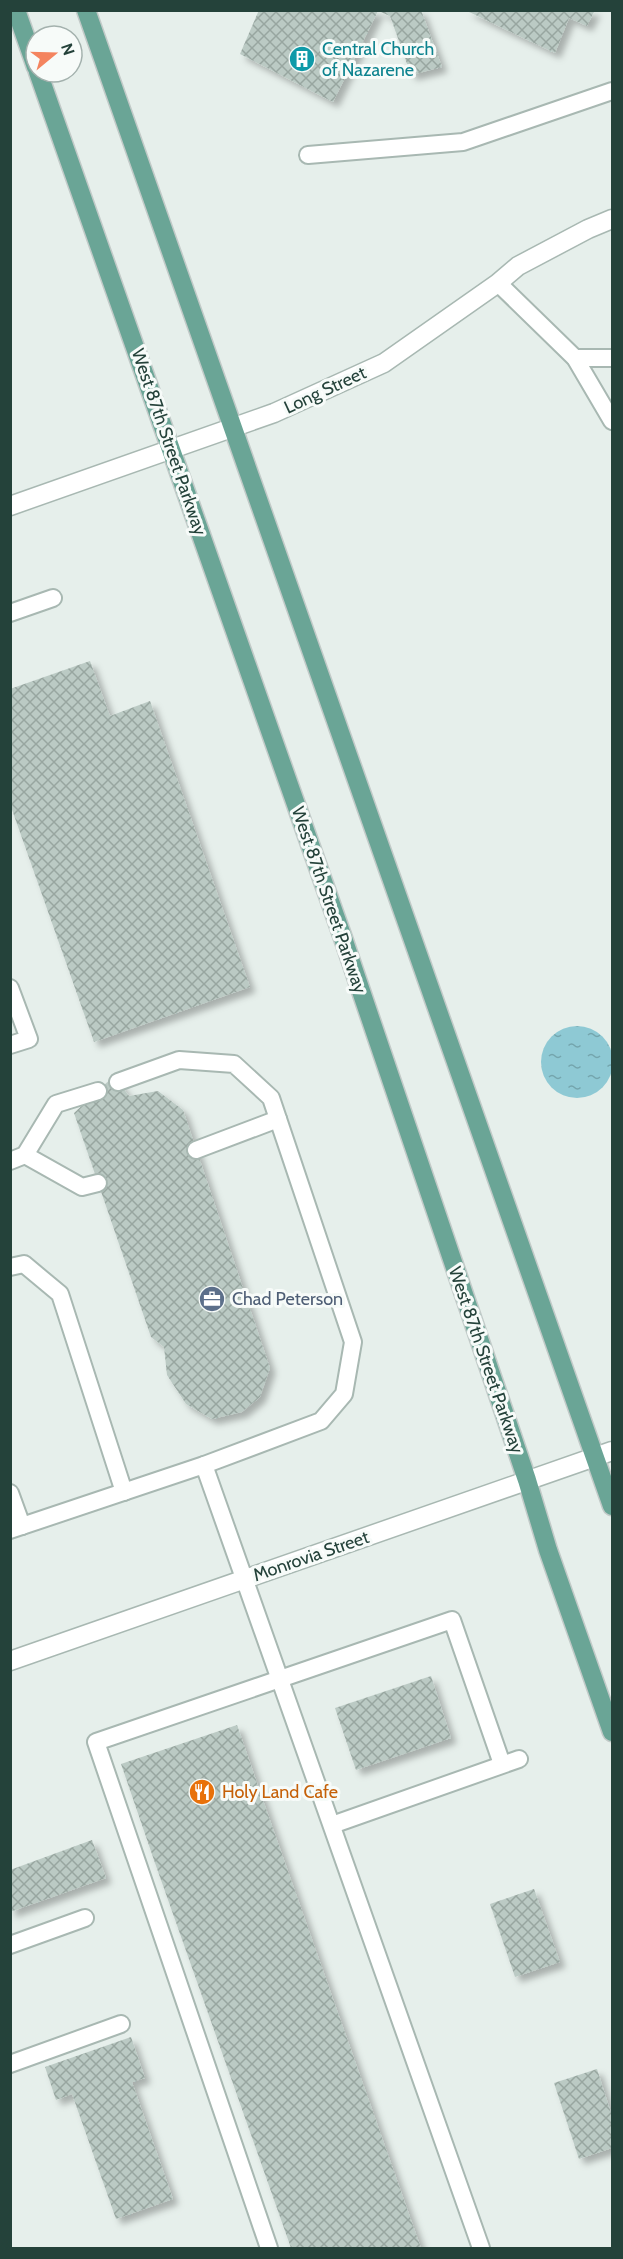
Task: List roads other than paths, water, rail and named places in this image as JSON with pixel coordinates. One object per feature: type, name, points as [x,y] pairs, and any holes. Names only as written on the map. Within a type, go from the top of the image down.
[{"type":"main road","points":[[16,10],[24,33]]},
{"type":"main road","points":[[86,10],[232,428],[604,1454],[612,1506]]},
{"type":"main road","name":"West 87th Street Parkway","points":[[42,84],[343,938],[527,1480],[548,1550],[612,1731]]},
{"type":"street","name":"Long Street","points":[[10,506],[274,413],[384,363],[498,283],[518,266],[612,219]]},
{"type":"street","name":"Monrovia Street","points":[[10,1661],[604,1454]]},
{"type":"lane","points":[[308,155],[464,142],[612,91]]},
{"type":"lane","points":[[498,283],[575,358],[612,421]]},
{"type":"lane","points":[[575,358],[612,358]]},
{"type":"lane","points":[[10,613],[53,598]]},
{"type":"lane","points":[[10,988],[29,1038],[10,1045]]},
{"type":"lane","points":[[10,1493],[16,1528],[204,1465],[321,1420],[344,1394],[354,1342],[272,1098],[234,1064],[179,1060],[118,1082]]},
{"type":"lane","points":[[98,1091],[56,1104],[18,1158],[82,1187],[98,1183]]},
{"type":"lane","points":[[196,1150],[278,1119]]},
{"type":"lane","points":[[10,1267],[24,1264],[60,1294],[124,1492]]},
{"type":"lane","points":[[204,1465],[482,2248]]},
{"type":"lane","points":[[269,2248],[96,1742],[452,1620],[502,1764]]},
{"type":"lane","points":[[332,1825],[519,1759]]},
{"type":"lane","points":[[10,1945],[85,1918]]},
{"type":"lane","points":[[10,2064],[122,2024]]},
{"type":"water","points":[[577,1026],[597,1032],[607,1042],[613,1062],[607,1082],[597,1092],[577,1098],[557,1092],[547,1082],[541,1062],[547,1042],[557,1032]]},
{"type":"place","name":"Central Church of Nazarene","points":[[302,59]]},
{"type":"place","name":"Chad Peterson","points":[[212,1299]]},
{"type":"place","name":"Holy Land Cafe","points":[[202,1792]]}]
